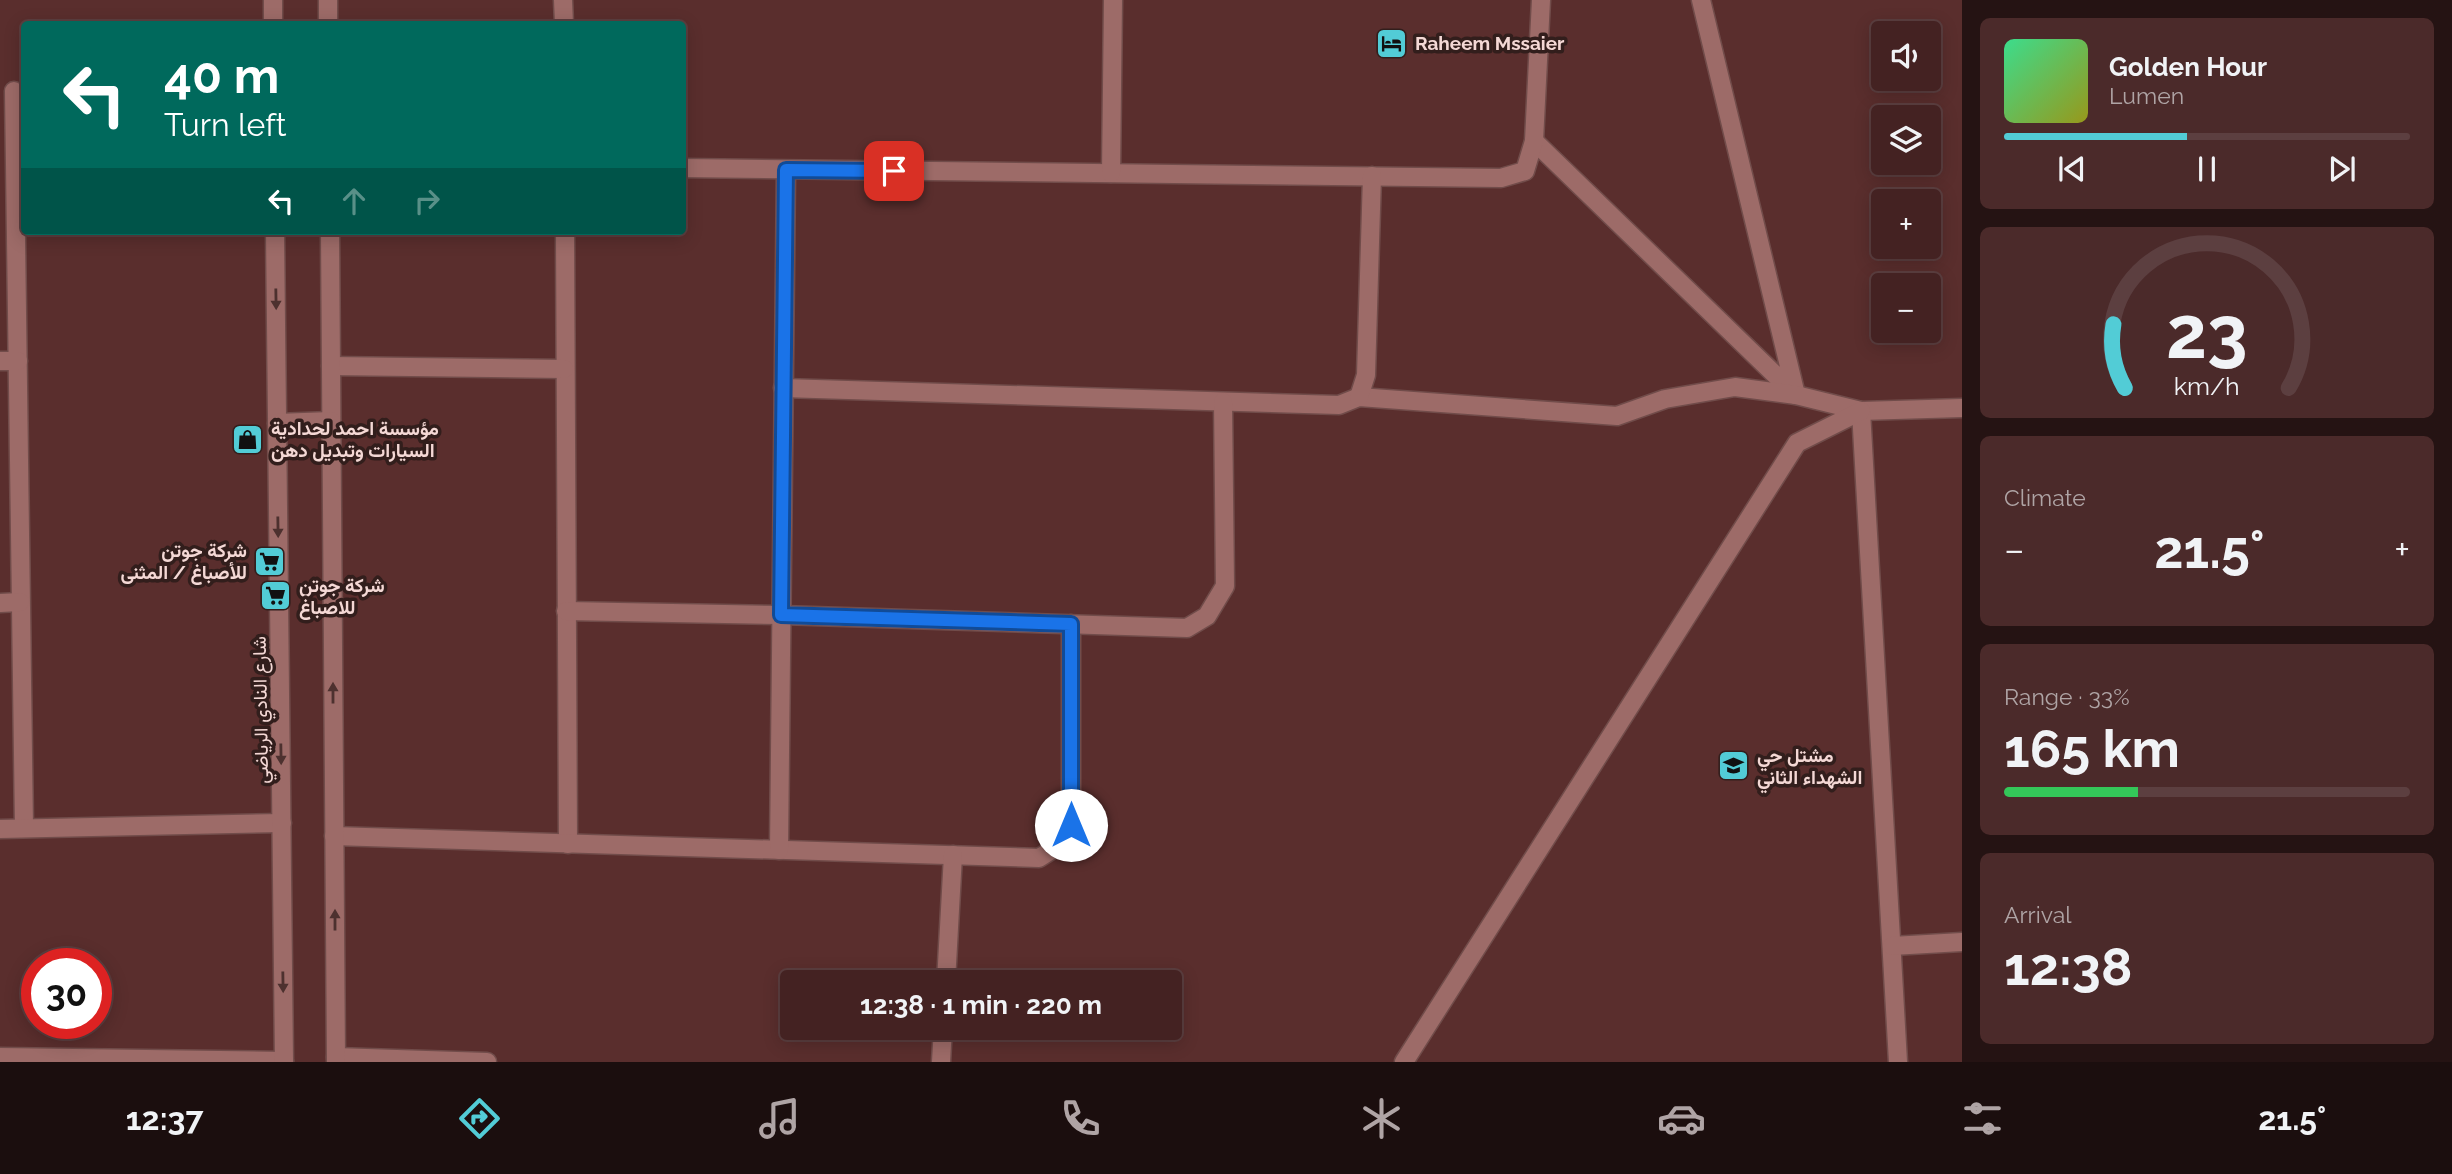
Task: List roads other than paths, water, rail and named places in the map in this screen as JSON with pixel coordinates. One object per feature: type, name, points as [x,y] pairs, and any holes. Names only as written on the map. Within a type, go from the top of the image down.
[{"type":"street","points":[[273,0],[273,21]]},
{"type":"street","points":[[328,0],[328,21]]},
{"type":"street","points":[[563,0],[564,21]]},
{"type":"street","points":[[1111,173],[1113,0]]},
{"type":"street","points":[[686,168],[1501,178],[1525,171],[1534,141],[1541,0]]},
{"type":"street","points":[[1701,0],[1796,395]]},
{"type":"street","points":[[13,91],[9,361],[20,602],[24,828]]},
{"type":"street","points":[[1534,141],[1796,395]]},
{"type":"street","points":[[779,850],[786,170]]},
{"type":"street","points":[[1359,397],[1366,376],[1372,176]]},
{"type":"street","name":"شارع النادي الرياضي","points":[[275,235],[284,1062]]},
{"type":"street","points":[[330,235],[336,1059],[487,1062]]},
{"type":"street","points":[[565,235],[568,844]]},
{"type":"street","points":[[331,366],[564,369]]},
{"type":"street","points":[[783,388],[1339,405],[1359,397],[1617,415],[1665,399],[1735,387],[1796,395],[1861,411],[1962,408]]},
{"type":"street","points":[[566,611],[1187,628],[1207,616],[1225,586],[1223,401]]},
{"type":"street","points":[[1861,411],[1898,1062]]},
{"type":"street","points":[[1404,1062],[1797,443],[1861,411]]},
{"type":"street","points":[[277,423],[331,421]]},
{"type":"street","points":[[0,603],[20,602]]},
{"type":"street","points":[[334,836],[1039,858],[1060,844],[1071,825],[1071,624]]},
{"type":"street","points":[[0,829],[282,822]]},
{"type":"street","points":[[947,970],[953,855]]},
{"type":"street","points":[[1892,946],[1962,942]]},
{"type":"street","points":[[941,1062],[942,1040]]},
{"type":"street","points":[[0,1057],[24,1060],[284,1062]]},
{"type":"place","name":"Raheem Mssaier","points":[[1392,43]]},
{"type":"place","name":"مؤسسة احمد لحدادية السيارات وتبديل دهن","points":[[248,439]]},
{"type":"place","name":"شركة جوتن للأصباغ / المثنى","points":[[270,561]]},
{"type":"place","name":"شركة جوتن للاصباغ","points":[[276,596]]},
{"type":"place","name":"مشتل حي الشهداء الثاني","points":[[1734,766]]}]
